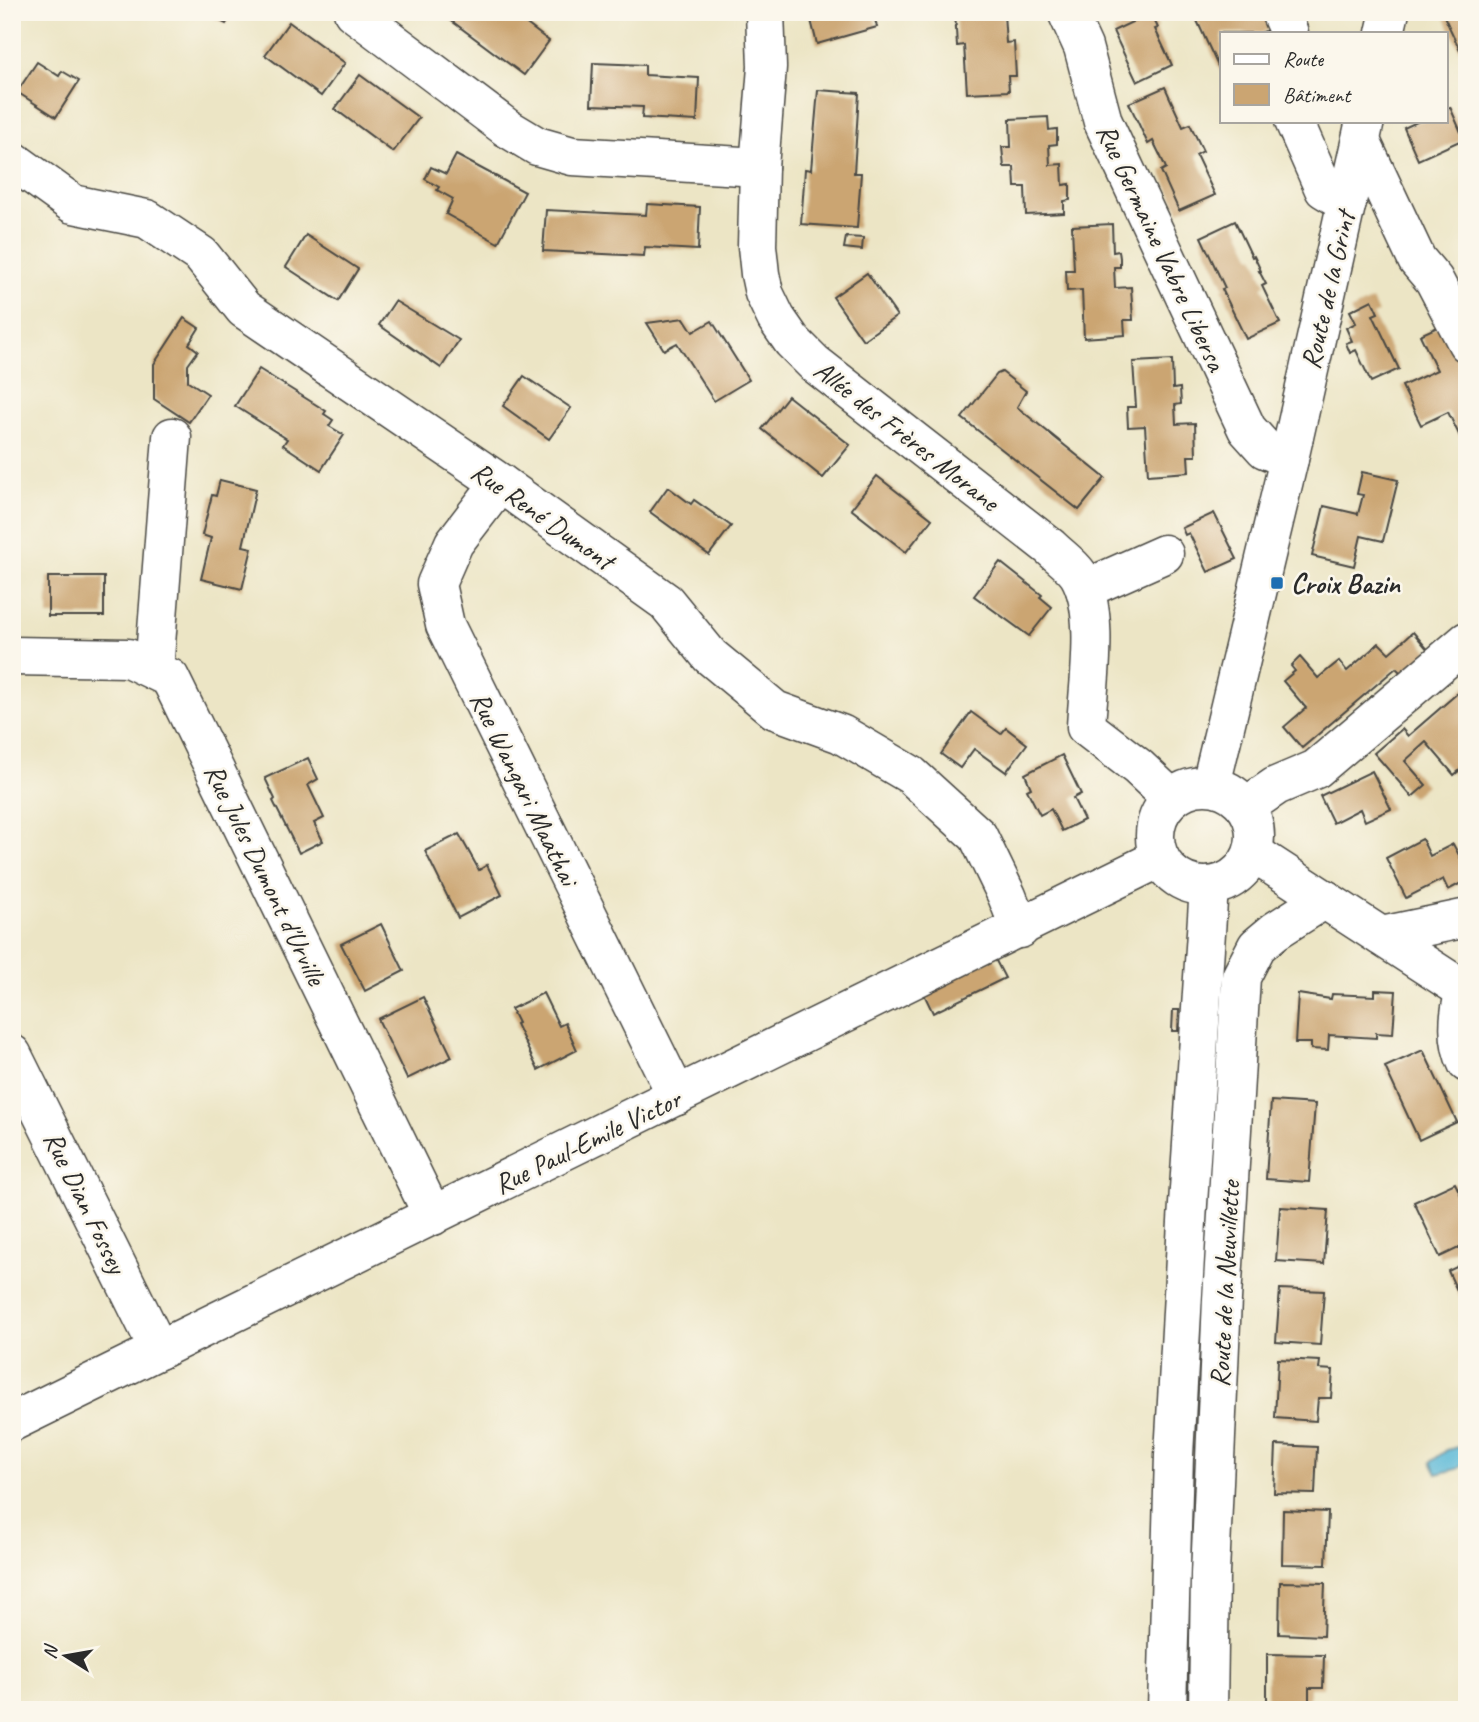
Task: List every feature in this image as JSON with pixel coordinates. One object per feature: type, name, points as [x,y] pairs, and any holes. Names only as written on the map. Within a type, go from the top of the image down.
[{"type":"street","points":[[354,12],[507,128],[537,146],[572,156],[759,167]]},
{"type":"street","name":"Allée des Frères Morane","points":[[765,12],[767,67],[759,167],[757,246],[764,293],[776,318],[792,341],[814,363],[1050,547],[1076,571],[1085,589],[1090,613],[1086,727],[1138,767],[1171,798]]},
{"type":"street","name":"Rue Germaine Vabre Libersa","points":[[1067,12],[1083,47],[1103,122],[1247,429],[1265,449],[1289,459]]},
{"type":"street","points":[[1280,12],[1289,32]]},
{"type":"street","points":[[1385,32],[1390,12]]},
{"type":"street","points":[[1294,122],[1324,189],[1347,203]]},
{"type":"street","points":[[1363,131],[1417,260],[1434,280],[1467,343]]},
{"type":"street","name":"Route de la Grint","points":[[1289,459],[1363,131]]},
{"type":"street","name":"Rue René Dumont","points":[[12,160],[73,204],[147,219],[201,256],[244,309],[500,483],[666,603],[710,656],[775,709],[841,734],[911,775],[978,836],[1020,929]]},
{"type":"street","points":[[154,670],[172,437]]},
{"type":"street","points":[[1211,785],[1289,459]]},
{"type":"street","name":"Rue Wangari Maathai","points":[[500,483],[454,543],[436,584],[445,625],[677,1096]]},
{"type":"street","points":[[1085,589],[1164,554]]},
{"type":"street","points":[[1247,806],[1276,786],[1316,769],[1467,641]]},
{"type":"street","name":"Rue Jules Dumont d'Urville","points":[[12,656],[128,658],[170,678],[433,1216]]},
{"type":"street","points":[[1211,785],[1231,792],[1247,806],[1255,829],[1253,853],[1243,870],[1228,882],[1209,887],[1192,886],[1177,879],[1165,868],[1156,851],[1154,832],[1159,813],[1171,798],[1189,787],[1211,785]]},
{"type":"street","points":[[1253,853],[1466,992],[1461,1006],[1460,1032],[1462,1053],[1467,1063]]},
{"type":"street","name":"Rue Paul-Emile Victor","points":[[12,1422],[1160,858]]},
{"type":"street","name":"Route de la Neuvillette","points":[[1167,1710],[1176,1413],[1209,887]]},
{"type":"street","name":"Route de la Neuvillette","points":[[1208,1710],[1210,1574],[1220,1340],[1241,977],[1257,946],[1325,899]]},
{"type":"street","points":[[1381,936],[1467,918]]},
{"type":"street","name":"Rue Dian Fossey","points":[[12,1054],[159,1350]]},
{"type":"water","points":[[1467,1445],[1467,1462],[1456,1469],[1437,1474],[1431,1462],[1447,1450]]},
{"type":"building","points":[[203,12],[233,12],[226,24]]},
{"type":"building","points":[[448,12],[511,12],[549,41],[524,75],[445,16]]},
{"type":"building","points":[[809,12],[873,12],[877,27],[817,44]]},
{"type":"building","points":[[955,12],[1004,14],[1006,43],[1014,42],[1016,76],[1008,76],[1009,91],[967,93],[964,45],[957,46]]},
{"type":"building","points":[[1193,12],[1273,12],[1279,25],[1263,32],[1220,32],[1220,71]]},
{"type":"building","points":[[1467,12],[1467,47],[1460,50],[1443,14]]},
{"type":"building","points":[[1151,13],[1158,28],[1155,29],[1172,65],[1137,82],[1113,31]]},
{"type":"building","points":[[289,22],[345,63],[321,96],[265,55]]},
{"type":"building","points":[[37,62],[59,76],[62,71],[79,81],[56,117],[17,92]]},
{"type":"building","points":[[593,63],[645,65],[645,75],[699,78],[697,121],[642,118],[643,107],[591,105]]},
{"type":"building","points":[[360,75],[419,118],[393,152],[335,109]]},
{"type":"building","points":[[1165,87],[1183,127],[1190,124],[1203,151],[1196,155],[1215,195],[1179,211],[1161,171],[1166,168],[1160,155],[1153,141],[1148,144],[1129,103]]},
{"type":"building","points":[[818,90],[859,93],[854,173],[861,173],[857,228],[801,224],[805,169],[811,170]]},
{"type":"building","points":[[1450,107],[1464,139],[1418,160],[1404,128],[1417,122],[1448,122]]},
{"type":"building","points":[[1048,117],[1049,130],[1057,129],[1057,144],[1049,145],[1050,165],[1062,164],[1063,185],[1070,184],[1070,200],[1064,201],[1064,213],[1026,215],[1025,187],[1015,187],[1014,167],[1004,167],[1002,147],[1011,147],[1010,119]]},
{"type":"building","points":[[456,155],[525,192],[498,243],[446,214],[453,199],[425,179],[431,167],[446,174]]},
{"type":"building","points":[[647,204],[700,207],[698,250],[645,247],[644,256],[543,251],[546,210],[646,215]]},
{"type":"building","points":[[1235,221],[1261,271],[1266,284],[1262,286],[1280,323],[1246,339],[1201,237]]},
{"type":"building","points":[[1112,224],[1113,252],[1119,251],[1120,258],[1120,267],[1114,267],[1115,288],[1131,287],[1133,320],[1124,320],[1125,335],[1084,338],[1082,290],[1067,291],[1066,270],[1074,270],[1072,226]]},
{"type":"building","points":[[306,235],[358,269],[338,301],[286,267]]},
{"type":"building","points":[[846,237],[863,238],[862,250],[844,248]]},
{"type":"building","points":[[867,273],[897,316],[863,340],[833,297]]},
{"type":"building","points":[[1372,300],[1378,313],[1373,315],[1399,369],[1371,382],[1356,350],[1350,353],[1346,343],[1352,341],[1346,328],[1356,323],[1350,311]]},
{"type":"building","points":[[395,301],[459,340],[441,368],[379,325]]},
{"type":"building","points":[[184,318],[199,328],[189,344],[198,351],[188,365],[188,381],[208,394],[189,422],[154,399],[154,364]]},
{"type":"building","points":[[684,318],[693,332],[712,321],[749,380],[714,401],[677,343],[664,350],[647,323]]},
{"type":"building","points":[[1446,323],[1467,368],[1467,451],[1448,412],[1421,425],[1402,386],[1437,370],[1420,335]]},
{"type":"building","points":[[1172,360],[1173,389],[1180,388],[1181,404],[1175,405],[1176,424],[1195,423],[1196,456],[1188,456],[1189,472],[1148,475],[1145,426],[1128,427],[1127,407],[1136,407],[1133,362]]},
{"type":"building","points":[[259,369],[326,411],[324,414],[333,420],[329,426],[344,435],[321,470],[283,445],[287,439],[235,406]]},
{"type":"building","points":[[1002,372],[1026,391],[1017,407],[1105,478],[1079,510],[962,418],[997,374]]},
{"type":"building","points":[[524,376],[571,408],[549,439],[503,406]]},
{"type":"building","points":[[788,396],[850,445],[823,478],[762,429]]},
{"type":"building","points":[[1362,472],[1398,480],[1383,541],[1361,536],[1354,566],[1312,556],[1324,506],[1358,514],[1363,495],[1357,494]]},
{"type":"building","points":[[877,476],[932,519],[906,552],[851,509]]},
{"type":"building","points":[[220,480],[256,489],[243,546],[252,548],[242,589],[201,579],[211,538],[202,535],[212,495],[216,496]]},
{"type":"building","points":[[668,487],[691,504],[694,500],[731,526],[709,555],[650,512]]},
{"type":"building","points":[[1214,513],[1237,559],[1208,572],[1189,533],[1185,535],[1182,528]]},
{"type":"building","points":[[1000,562],[1042,595],[1040,597],[1052,607],[1029,636],[974,596]]},
{"type":"building","points":[[48,577],[104,577],[104,616],[48,616]]},
{"type":"building","points":[[1413,632],[1429,651],[1402,674],[1396,668],[1302,748],[1284,727],[1306,708],[1283,681],[1295,671],[1291,666],[1300,657],[1318,678],[1339,661],[1347,671],[1379,643],[1389,653]]},
{"type":"building","points":[[1467,685],[1467,764],[1454,775],[1426,742],[1405,761],[1426,785],[1412,797],[1374,753],[1402,729],[1408,736]]},
{"type":"building","points":[[971,712],[1001,734],[1006,728],[1027,744],[1006,772],[974,749],[960,768],[941,754]]},
{"type":"building","points":[[1062,755],[1081,794],[1073,798],[1084,820],[1062,831],[1051,809],[1040,815],[1027,790],[1031,788],[1025,774]]},
{"type":"building","points":[[308,758],[318,779],[308,785],[324,818],[314,823],[323,841],[299,853],[273,801],[275,799],[265,778]]},
{"type":"building","points":[[1372,771],[1391,809],[1365,821],[1360,809],[1333,823],[1320,796]]},
{"type":"building","points":[[459,834],[479,870],[487,865],[502,895],[458,918],[425,851]]},
{"type":"building","points":[[1422,839],[1430,856],[1453,844],[1467,870],[1467,880],[1448,890],[1443,879],[1406,898],[1386,858]]},
{"type":"building","points":[[381,924],[404,971],[365,991],[341,944]]},
{"type":"building","points":[[994,957],[1005,978],[933,1013],[923,992]]},
{"type":"building","points":[[1375,990],[1396,991],[1393,1034],[1376,1033],[1376,1038],[1329,1035],[1328,1050],[1311,1049],[1311,1043],[1295,1043],[1298,994],[1331,999],[1332,994],[1375,996]]},
{"type":"building","points":[[543,993],[559,1026],[565,1023],[577,1050],[538,1070],[511,1009]]},
{"type":"building","points":[[423,997],[452,1057],[407,1079],[378,1019]]},
{"type":"building","points":[[1173,1010],[1179,1010],[1178,1031],[1172,1031]]},
{"type":"building","points":[[1423,1050],[1457,1122],[1419,1140],[1385,1067]]},
{"type":"building","points":[[1271,1101],[1315,1104],[1309,1182],[1266,1179]]},
{"type":"building","points":[[1455,1183],[1467,1208],[1467,1244],[1440,1257],[1414,1202]]},
{"type":"building","points":[[1280,1207],[1328,1210],[1324,1264],[1276,1261]]},
{"type":"building","points":[[1467,1262],[1467,1312],[1448,1271]]},
{"type":"building","points":[[1280,1289],[1324,1291],[1320,1345],[1276,1342]]},
{"type":"building","points":[[1278,1359],[1320,1361],[1319,1369],[1333,1370],[1331,1398],[1318,1398],[1316,1421],[1275,1418]]},
{"type":"building","points":[[1276,1445],[1317,1447],[1315,1494],[1274,1493]]},
{"type":"building","points":[[1283,1510],[1328,1512],[1326,1565],[1282,1564]]},
{"type":"building","points":[[1280,1582],[1325,1583],[1323,1636],[1279,1634]]},
{"type":"building","points":[[1267,1654],[1324,1655],[1323,1688],[1309,1688],[1309,1704],[1267,1703]]},
{"type":"place","name":"Croix Bazin","points":[[1277,583]]}]
